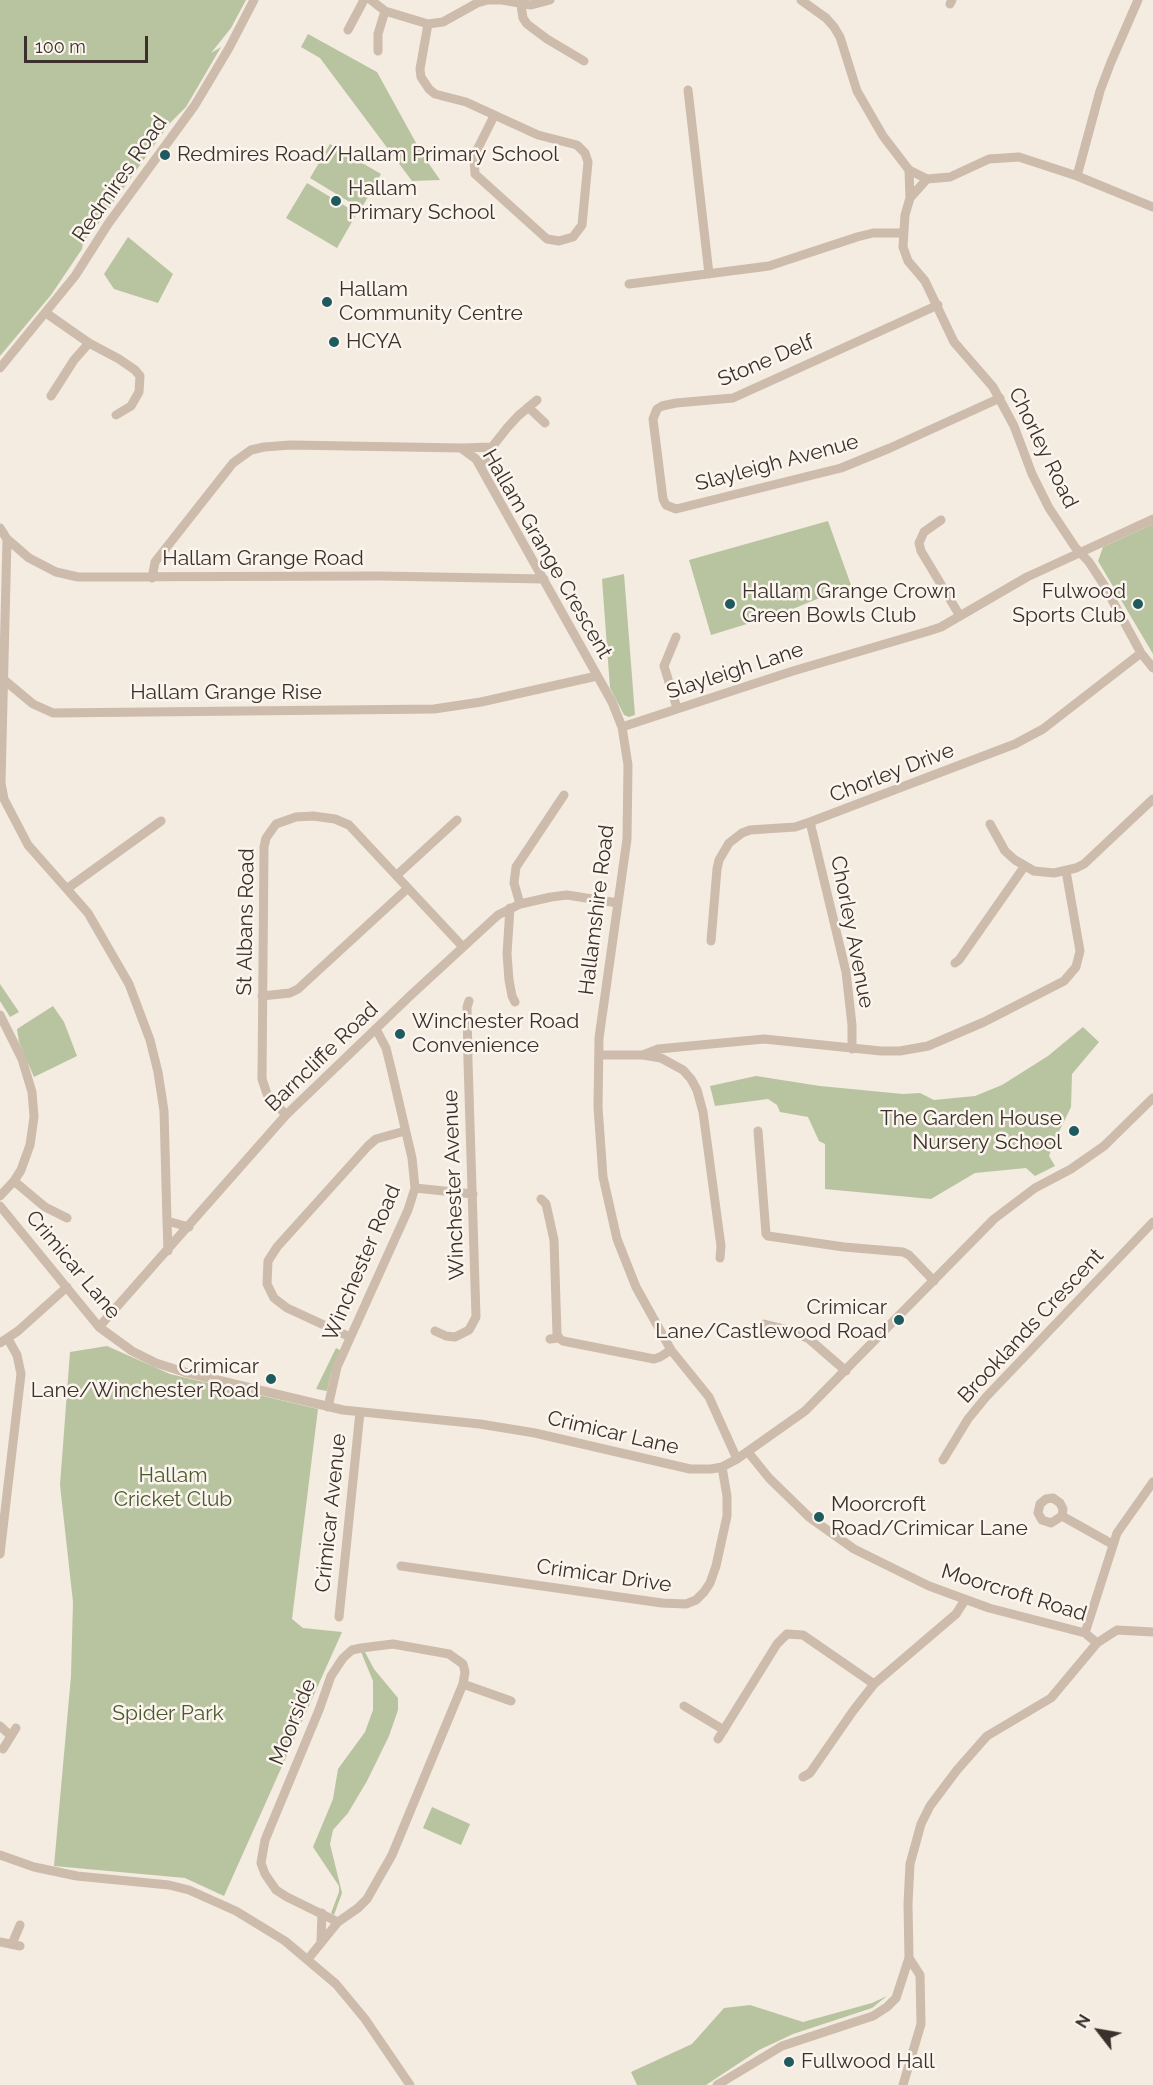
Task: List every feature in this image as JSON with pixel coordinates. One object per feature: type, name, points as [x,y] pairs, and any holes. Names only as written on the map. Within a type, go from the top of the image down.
[{"type":"street","name":"Redmires Road","points":[[0,368],[75,276],[108,224],[195,105],[254,0]]},
{"type":"street","points":[[348,30],[371,1],[385,11],[428,24],[443,22],[477,3],[488,0],[540,4],[550,0]]},
{"type":"street","points":[[801,0],[815,9],[834,27],[840,37],[856,91],[883,136],[909,170],[927,179],[950,177],[988,159],[1018,157],[1077,176],[1153,207]]},
{"type":"street","points":[[1077,176],[1100,91],[1138,0]]},
{"type":"street","points":[[521,4],[523,18],[527,24],[584,61]]},
{"type":"street","points":[[378,51],[378,34],[385,11]]},
{"type":"street","points":[[428,24],[420,69],[424,82],[435,94],[466,102],[538,135],[577,145],[585,153],[588,162],[584,216],[582,225],[573,237],[560,241],[547,239],[475,174],[474,159],[494,116]]},
{"type":"street","points":[[688,90],[709,274]]},
{"type":"street","name":"Chorley Road","points":[[909,170],[910,198],[903,233],[903,247],[908,261],[925,281],[954,342],[1000,398],[1046,502],[1104,585],[1141,653],[1153,668]]},
{"type":"street","points":[[910,198],[927,179]]},
{"type":"street","points":[[629,284],[769,266],[873,233],[903,233]]},
{"type":"street","name":"Stone Delf","points":[[658,465],[653,418],[654,413],[662,406],[733,398],[938,305]]},
{"type":"street","points":[[46,313],[89,343],[119,359],[141,376],[139,392],[131,406],[116,415]]},
{"type":"street","points":[[51,396],[74,360],[89,343]]},
{"type":"street","name":"Slayleigh Avenue","points":[[658,465],[663,499],[666,505],[676,509],[841,468],[1000,398]]},
{"type":"street","points":[[481,467],[492,447],[518,416],[537,400]]},
{"type":"street","points":[[528,407],[545,423]]},
{"type":"street","name":"Hallam Grange Crescent","points":[[152,578],[154,562],[233,463],[251,450],[291,445],[462,448],[476,459],[481,467],[612,702],[622,727]]},
{"type":"street","points":[[462,448],[492,447]]},
{"type":"street","name":"Slayleigh Lane","points":[[622,727],[793,671],[929,632],[1027,577],[1153,519]]},
{"type":"street","points":[[941,520],[924,532],[919,543],[921,551],[960,615]]},
{"type":"street","name":"Hallam Grange Road","points":[[0,528],[7,539],[29,558],[66,575],[152,578],[381,576],[544,579]]},
{"type":"street","points":[[7,539],[1,783],[4,799],[28,844],[88,913],[118,962],[129,984],[150,1040],[164,1111],[168,1251]]},
{"type":"street","points":[[676,636],[664,666],[677,708]]},
{"type":"street","name":"Chorley Drive","points":[[711,941],[717,869],[729,843],[742,833],[810,822],[967,764],[1029,737],[1043,729],[1141,653]]},
{"type":"street","name":"Hallam Grange Rise","points":[[3,679],[33,704],[53,713],[64,713],[434,709],[481,702],[597,676]]},
{"type":"street","name":"Hallamshire Road","points":[[622,727],[628,765],[627,839],[603,1002],[598,1055],[599,1138],[603,1177],[611,1215],[626,1264],[636,1287],[671,1350],[709,1397],[737,1459]]},
{"type":"street","points":[[520,904],[514,883],[516,867],[564,795]]},
{"type":"street","points":[[990,824],[1006,853],[1024,867],[1042,873],[1066,871],[1084,864],[1153,799]]},
{"type":"street","points":[[547,800],[556,806]]},
{"type":"street","name":"St Albans Road","points":[[286,1115],[264,1088],[262,996],[264,848],[270,831],[276,824],[305,816],[342,821],[349,825],[463,947]]},
{"type":"street","points":[[397,875],[457,820]]},
{"type":"street","points":[[68,888],[161,821]]},
{"type":"street","name":"Chorley Avenue","points":[[810,822],[846,972],[852,1049]]},
{"type":"street","points":[[955,963],[1024,867]]},
{"type":"street","points":[[643,1055],[650,1051],[764,1039],[852,1049],[900,1051],[928,1046],[984,1022],[1064,981],[1076,967],[1080,951],[1066,871]]},
{"type":"street","points":[[262,996],[290,993],[298,989],[408,888]]},
{"type":"street","name":"Barncliffe Road","points":[[99,1327],[286,1115],[498,915],[520,904],[567,895],[618,903]]},
{"type":"street","points":[[510,908],[507,954],[509,980],[515,1002]]},
{"type":"street","name":"Winchester Avenue","points":[[435,1331],[455,1337],[469,1330],[476,1317],[467,1039],[469,1001]]},
{"type":"street","points":[[0,1015],[22,1059],[34,1105],[30,1145],[21,1170],[0,1196]]},
{"type":"street","name":"Winchester Road","points":[[328,1407],[337,1367],[408,1210],[415,1188],[415,1175],[386,1048],[376,1029]]},
{"type":"street","points":[[661,1059],[669,1049]]},
{"type":"street","points":[[598,1055],[643,1055],[661,1059],[683,1071],[691,1079],[697,1090],[702,1112],[721,1246],[720,1258]]},
{"type":"street","name":"Crimicar Lane","points":[[0,1206],[99,1327],[132,1352],[156,1363],[328,1407],[422,1417],[534,1433],[690,1469],[711,1469],[722,1467],[737,1459],[805,1411],[979,1233],[1017,1200],[1077,1165],[1104,1146],[1153,1098]]},
{"type":"street","points":[[350,1337],[287,1308],[274,1298],[267,1284],[268,1261],[277,1247],[368,1146],[376,1139],[405,1131]]},
{"type":"street","points":[[758,1131],[766,1234],[768,1236],[906,1253],[934,1281]]},
{"type":"street","points":[[14,1181],[45,1207],[67,1218]]},
{"type":"street","points":[[415,1188],[473,1194]]},
{"type":"street","points":[[541,1199],[546,1204],[554,1240],[557,1334],[555,1338],[654,1359],[671,1350]]},
{"type":"street","points":[[167,1221],[189,1227]]},
{"type":"street","name":"Brooklands Crescent","points":[[944,1460],[968,1419],[986,1397],[1153,1222]]},
{"type":"street","points":[[0,1554],[21,1374],[17,1355],[4,1341],[67,1287]]},
{"type":"street","points":[[764,1324],[793,1331],[808,1339],[846,1371]]},
{"type":"street","name":"Crimicar Avenue","points":[[339,1617],[360,1412]]},
{"type":"street","name":"Moorcroft Road","points":[[748,1452],[789,1498],[825,1530],[854,1549],[894,1570],[965,1600],[1085,1633],[1097,1643]]},
{"type":"street","name":"Crimicar Drive","points":[[402,1566],[662,1604],[686,1604],[704,1592],[716,1566],[727,1516],[728,1496],[722,1467]]},
{"type":"street","points":[[1085,1633],[1112,1544],[1117,1533],[1153,1482]]},
{"type":"street","points":[[1062,1516],[1112,1544]]},
{"type":"street","points":[[803,1777],[810,1773],[874,1684],[956,1614],[965,1600]]},
{"type":"street","points":[[717,2085],[782,2046],[873,2016],[896,1998],[909,1958],[910,1864],[921,1824],[930,1806],[987,1736],[1051,1698],[1097,1643],[1117,1630],[1153,1632]]},
{"type":"street","points":[[718,1739],[782,1638],[788,1634],[803,1635],[874,1684]]},
{"type":"street","name":"Moorside","points":[[338,1922],[276,1890],[265,1874],[261,1863],[265,1840],[331,1676],[352,1650],[393,1644],[449,1654],[463,1664],[465,1672],[463,1684]]},
{"type":"street","points":[[308,1959],[338,1922],[358,1908],[378,1882],[392,1855],[463,1684],[511,1701]]},
{"type":"street","points":[[684,1706],[724,1730]]},
{"type":"street","points":[[0,1726],[13,1732],[3,1749]]},
{"type":"street","points":[[0,1855],[48,1871],[169,1885],[189,1890],[221,1903],[263,1927],[308,1959],[351,2000],[410,2085]]},
{"type":"street","points":[[321,1941],[322,1913]]},
{"type":"street","points":[[0,1942],[16,1945],[20,1925]]},
{"type":"street","points":[[903,2085],[921,2024],[920,1976],[909,1958]]},
{"type":"green space","points":[[0,0],[246,0],[231,28],[211,53],[221,47],[186,107],[170,123],[83,242],[82,249],[51,295],[0,356]]},
{"type":"green space","points":[[308,34],[377,72],[421,152],[440,180],[412,181],[320,58],[301,47]]},
{"type":"green space","points":[[330,144],[381,174],[361,209],[310,178]]},
{"type":"green space","points":[[307,183],[357,213],[337,248],[286,218]]},
{"type":"green space","points":[[128,237],[173,274],[158,303],[114,289],[104,274]]},
{"type":"green space","points":[[828,521],[851,585],[783,613],[711,635],[689,560]]},
{"type":"green space","name":"Fulwood Sports Club","points":[[1153,524],[1153,654],[1098,561],[1103,547]]},
{"type":"green space","points":[[624,574],[635,715],[629,717],[624,715],[610,688],[602,579]]},
{"type":"green space","points":[[0,984],[19,1012],[10,1017],[0,1001]]},
{"type":"green space","points":[[53,1006],[64,1022],[77,1056],[34,1077],[19,1042],[17,1029]]},
{"type":"green space","points":[[1083,1027],[1099,1042],[1072,1074],[1071,1107],[1049,1156],[1055,1166],[1035,1176],[1026,1168],[975,1173],[931,1199],[825,1189],[825,1144],[819,1141],[808,1117],[780,1112],[777,1105],[768,1099],[715,1106],[710,1086],[756,1076],[820,1086],[903,1094],[920,1093],[934,1100],[975,1096],[1002,1085],[1048,1056]]},
{"type":"green space","points":[[107,1346],[170,1374],[318,1409],[292,1619],[303,1628],[342,1632],[224,1896],[185,1878],[54,1866],[71,1676],[73,1602],[60,1485],[70,1352]]},
{"type":"green space","points":[[336,1348],[340,1350],[327,1391],[316,1389]]},
{"type":"green space","points":[[361,1652],[365,1652],[374,1669],[398,1698],[398,1710],[389,1736],[367,1781],[348,1813],[333,1830],[330,1844],[342,1893],[334,1915],[331,1913],[339,1886],[313,1847],[333,1799],[338,1769],[365,1732],[373,1710],[373,1681]]},
{"type":"green space","points":[[432,1807],[470,1824],[461,1845],[423,1828]]},
{"type":"green space","points":[[887,1996],[872,2008],[793,2034],[759,2050],[706,2085],[637,2085],[631,2072],[692,2044],[724,2008],[750,2005],[803,2022],[872,2003]]},
{"type":"place","name":"Redmires Road/Hallam Primary School","points":[[165,155]]},
{"type":"place","name":"Hallam Primary School","points":[[336,201]]},
{"type":"place","name":"Hallam Community Centre","points":[[327,302]]},
{"type":"place","name":"HCYA","points":[[334,342]]},
{"type":"place","name":"Hallam Grange Crown Green Bowls Club","points":[[730,604]]},
{"type":"place","name":"Fulwood Sports Club","points":[[1138,604]]},
{"type":"place","name":"Winchester Road Convenience","points":[[400,1034]]},
{"type":"place","name":"The Garden House Nursery School","points":[[1074,1131]]},
{"type":"place","name":"Crimicar Lane/Castlewood Road","points":[[899,1320]]},
{"type":"place","name":"Crimicar Lane/Winchester Road","points":[[271,1379]]},
{"type":"place","name":"Moorcroft Road/Crimicar Lane","points":[[819,1517]]},
{"type":"place","name":"Fullwood Hall","points":[[789,2062]]},
{"type":"park label","name":"Hallam Cricket Club","points":[[173,1488]]},
{"type":"park label","name":"Spider Park","points":[[168,1714]]}]
